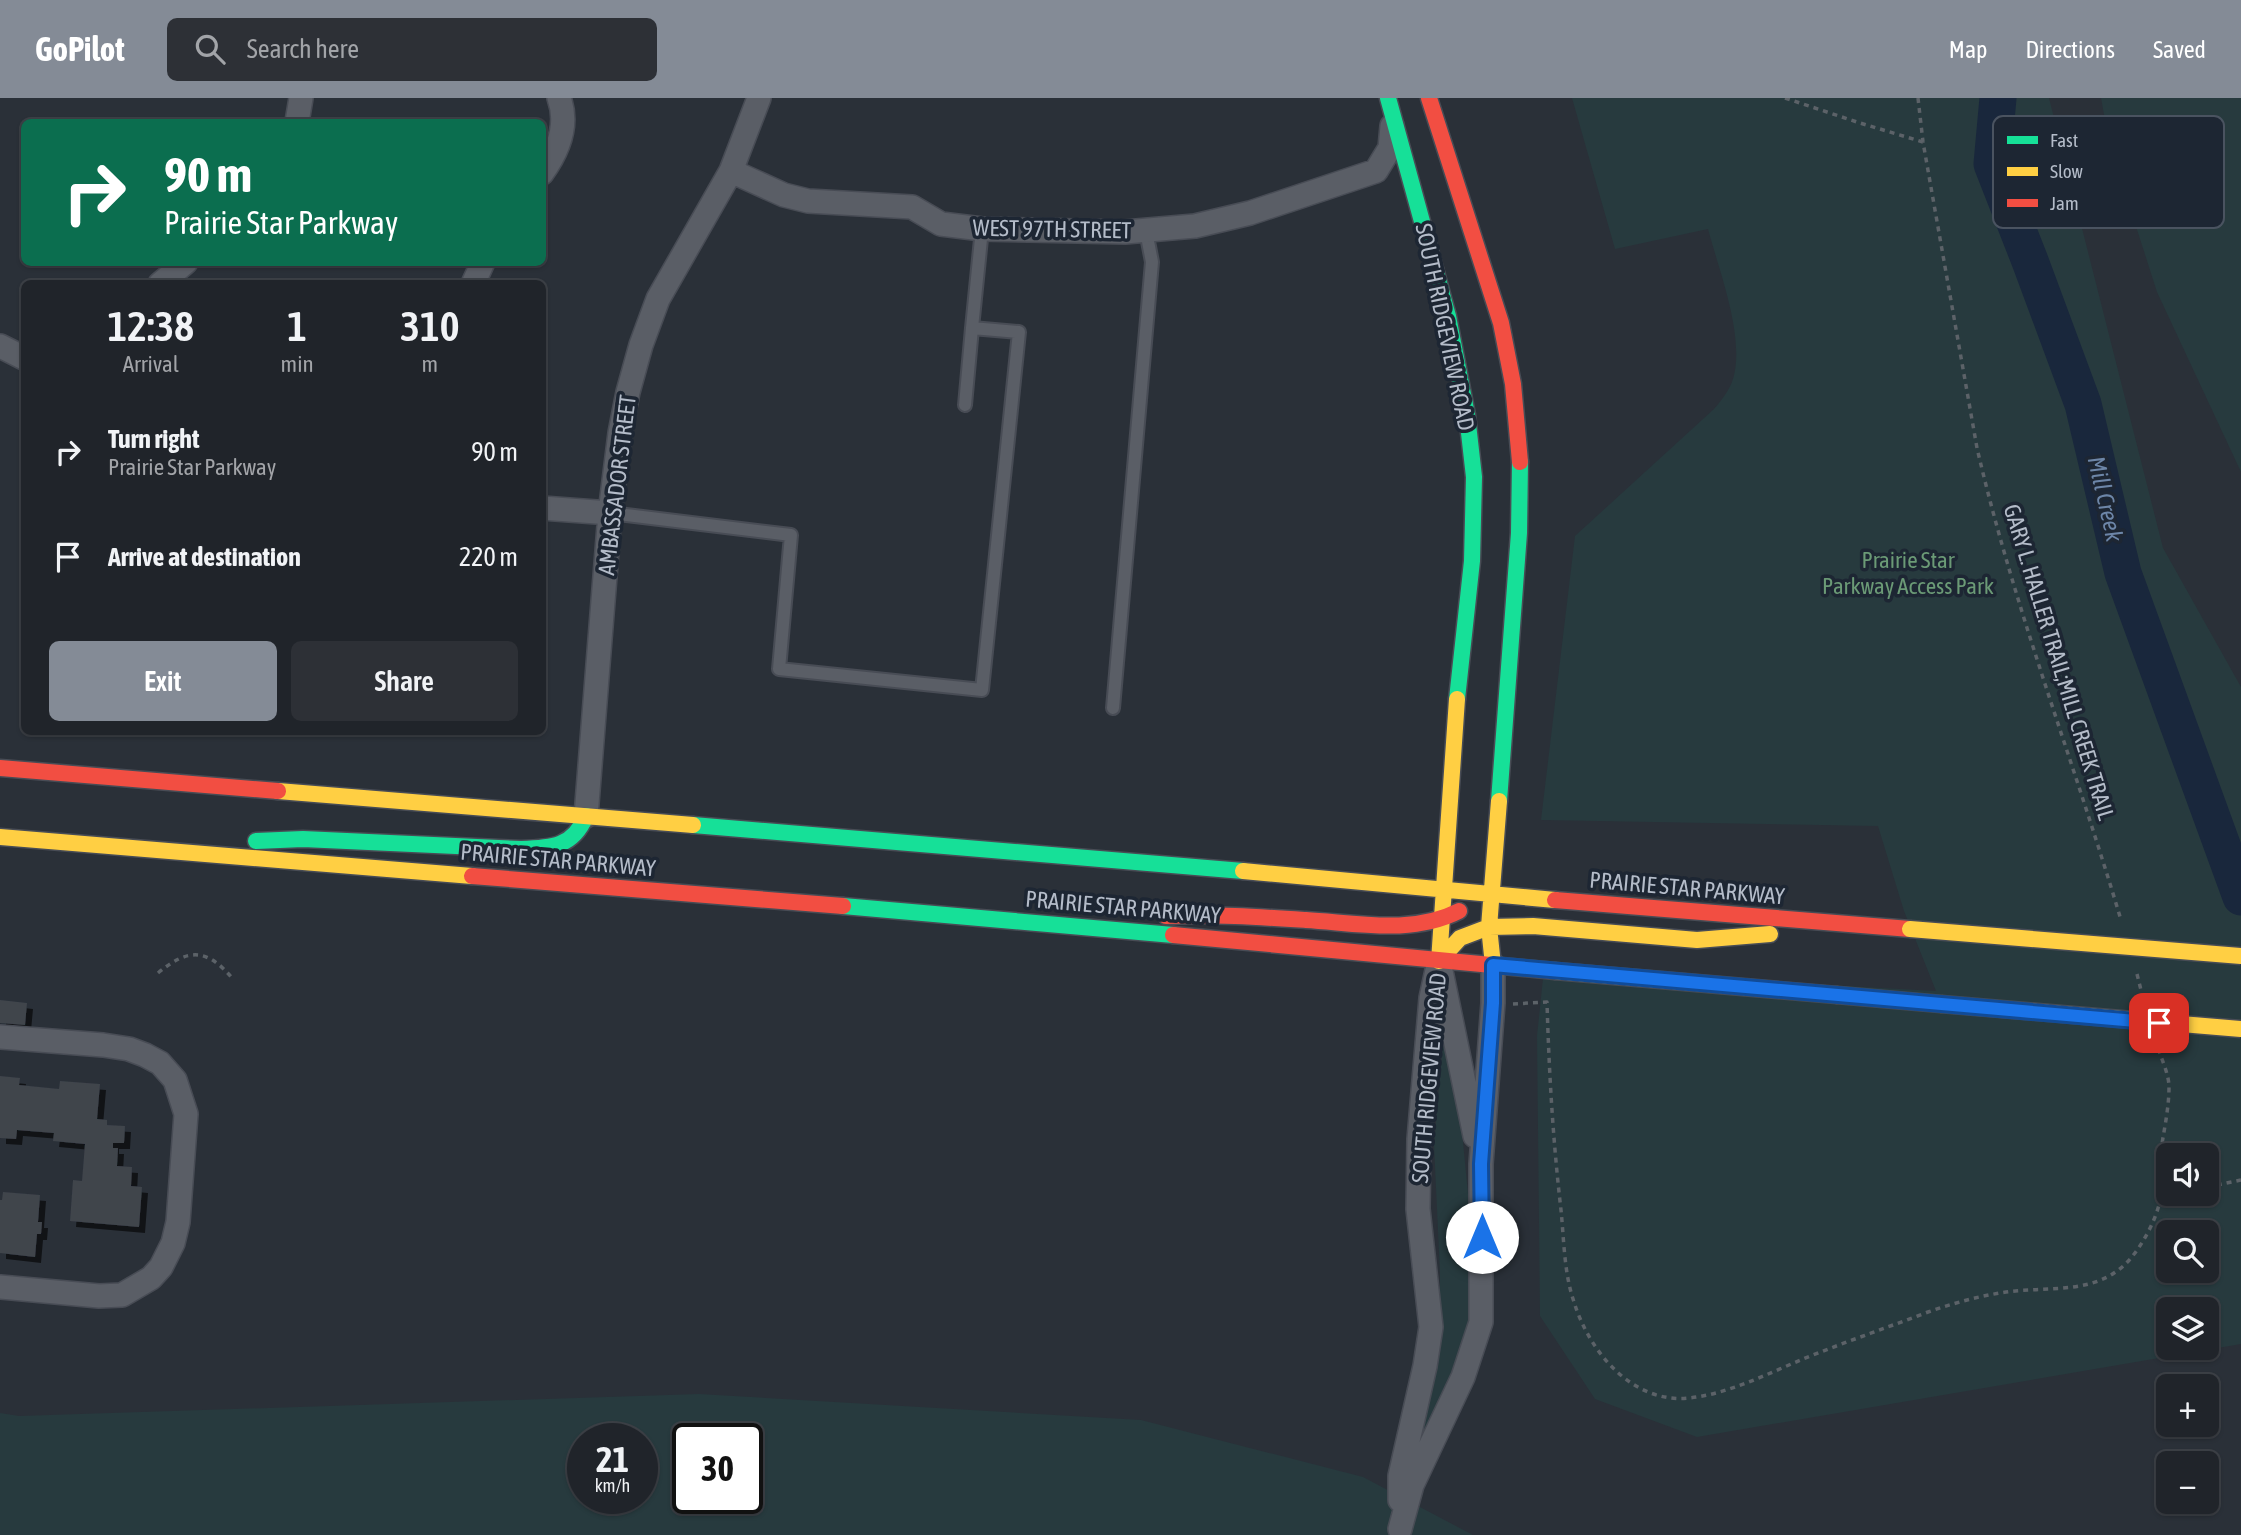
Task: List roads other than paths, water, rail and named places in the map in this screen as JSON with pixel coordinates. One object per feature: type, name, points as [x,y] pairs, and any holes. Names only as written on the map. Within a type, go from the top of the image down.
[{"type":"main road","name":"SOUTH RIDGEVIEW ROAD","points":[[1429,98],[1502,323],[1513,384],[1520,454],[1519,533],[1489,927],[1493,965]]},
{"type":"main road","name":"SOUTH RIDGEVIEW ROAD","points":[[1390,108],[1448,316],[1467,415],[1474,477],[1472,561],[1457,694],[1439,961]]},
{"type":"main road","name":"PRAIRIE STAR PARKWAY","points":[[0,768],[2241,956]]},
{"type":"main road","points":[[0,779],[130,777]]},
{"type":"main road","points":[[203,854],[230,843],[303,839],[551,848],[571,840],[582,829],[586,816]]},
{"type":"main road","name":"PRAIRIE STAR PARKWAY","points":[[0,837],[1106,928],[1439,961],[2241,1030]]},
{"type":"main road","points":[[1377,885],[1412,913],[1439,961],[1460,938],[1489,927],[1532,926],[1697,940],[1791,932],[1836,923]]},
{"type":"main road","points":[[1412,913],[1441,920],[1492,895]]},
{"type":"main road","points":[[1106,928],[1151,916],[1216,914],[1373,926],[1408,926],[1412,913]]},
{"type":"street","points":[[298,119],[301,98]]},
{"type":"street","points":[[546,167],[555,154],[562,132],[563,108],[559,98]]},
{"type":"street","name":"AMBASSADOR STREET","points":[[586,816],[610,513],[628,392],[658,299],[731,171],[759,98]]},
{"type":"street","points":[[1390,108],[1390,148],[1376,172],[1415,193]]},
{"type":"street","name":"WEST 97TH STREET","points":[[731,171],[784,195],[808,201],[912,207],[941,224],[982,229],[1146,231],[1195,226],[1250,213],[1376,172]]},
{"type":"street","points":[[165,280],[181,266]]},
{"type":"street","points":[[0,346],[21,356]]},
{"type":"street","points":[[546,508],[610,513]]},
{"type":"street","points":[[1439,961],[1481,1164]]},
{"type":"street","name":"SOUTH RIDGEVIEW ROAD","points":[[1400,1532],[1400,1476],[1431,1327],[1418,1209],[1419,1139],[1431,998],[1439,961]]},
{"type":"street","name":"SOUTH RIDGEVIEW ROAD","points":[[1400,1532],[1412,1485],[1463,1377],[1481,1322],[1481,1164],[1493,1003],[1493,965]]},
{"type":"street","points":[[0,1037],[130,1049],[160,1063],[175,1080],[186,1114],[178,1222],[173,1243],[161,1267],[137,1287],[122,1295],[99,1296],[0,1287]]},
{"type":"lane","points":[[965,405],[982,229]]},
{"type":"lane","points":[[1113,708],[1152,262],[1146,231]]},
{"type":"lane","points":[[610,513],[791,535],[779,669],[982,690],[1019,332],[972,328]]},
{"type":"waterway","name":"Mill Creek","points":[[1996,116],[1998,98]]},
{"type":"waterway","name":"Mill Creek","points":[[1993,153],[1993,167]]},
{"type":"waterway","name":"Mill Creek","points":[[2017,228],[2083,404],[2123,573],[2241,897]]},
{"type":"park label","name":"Prairie Star Parkway Access Park","points":[[1908,573]]}]
